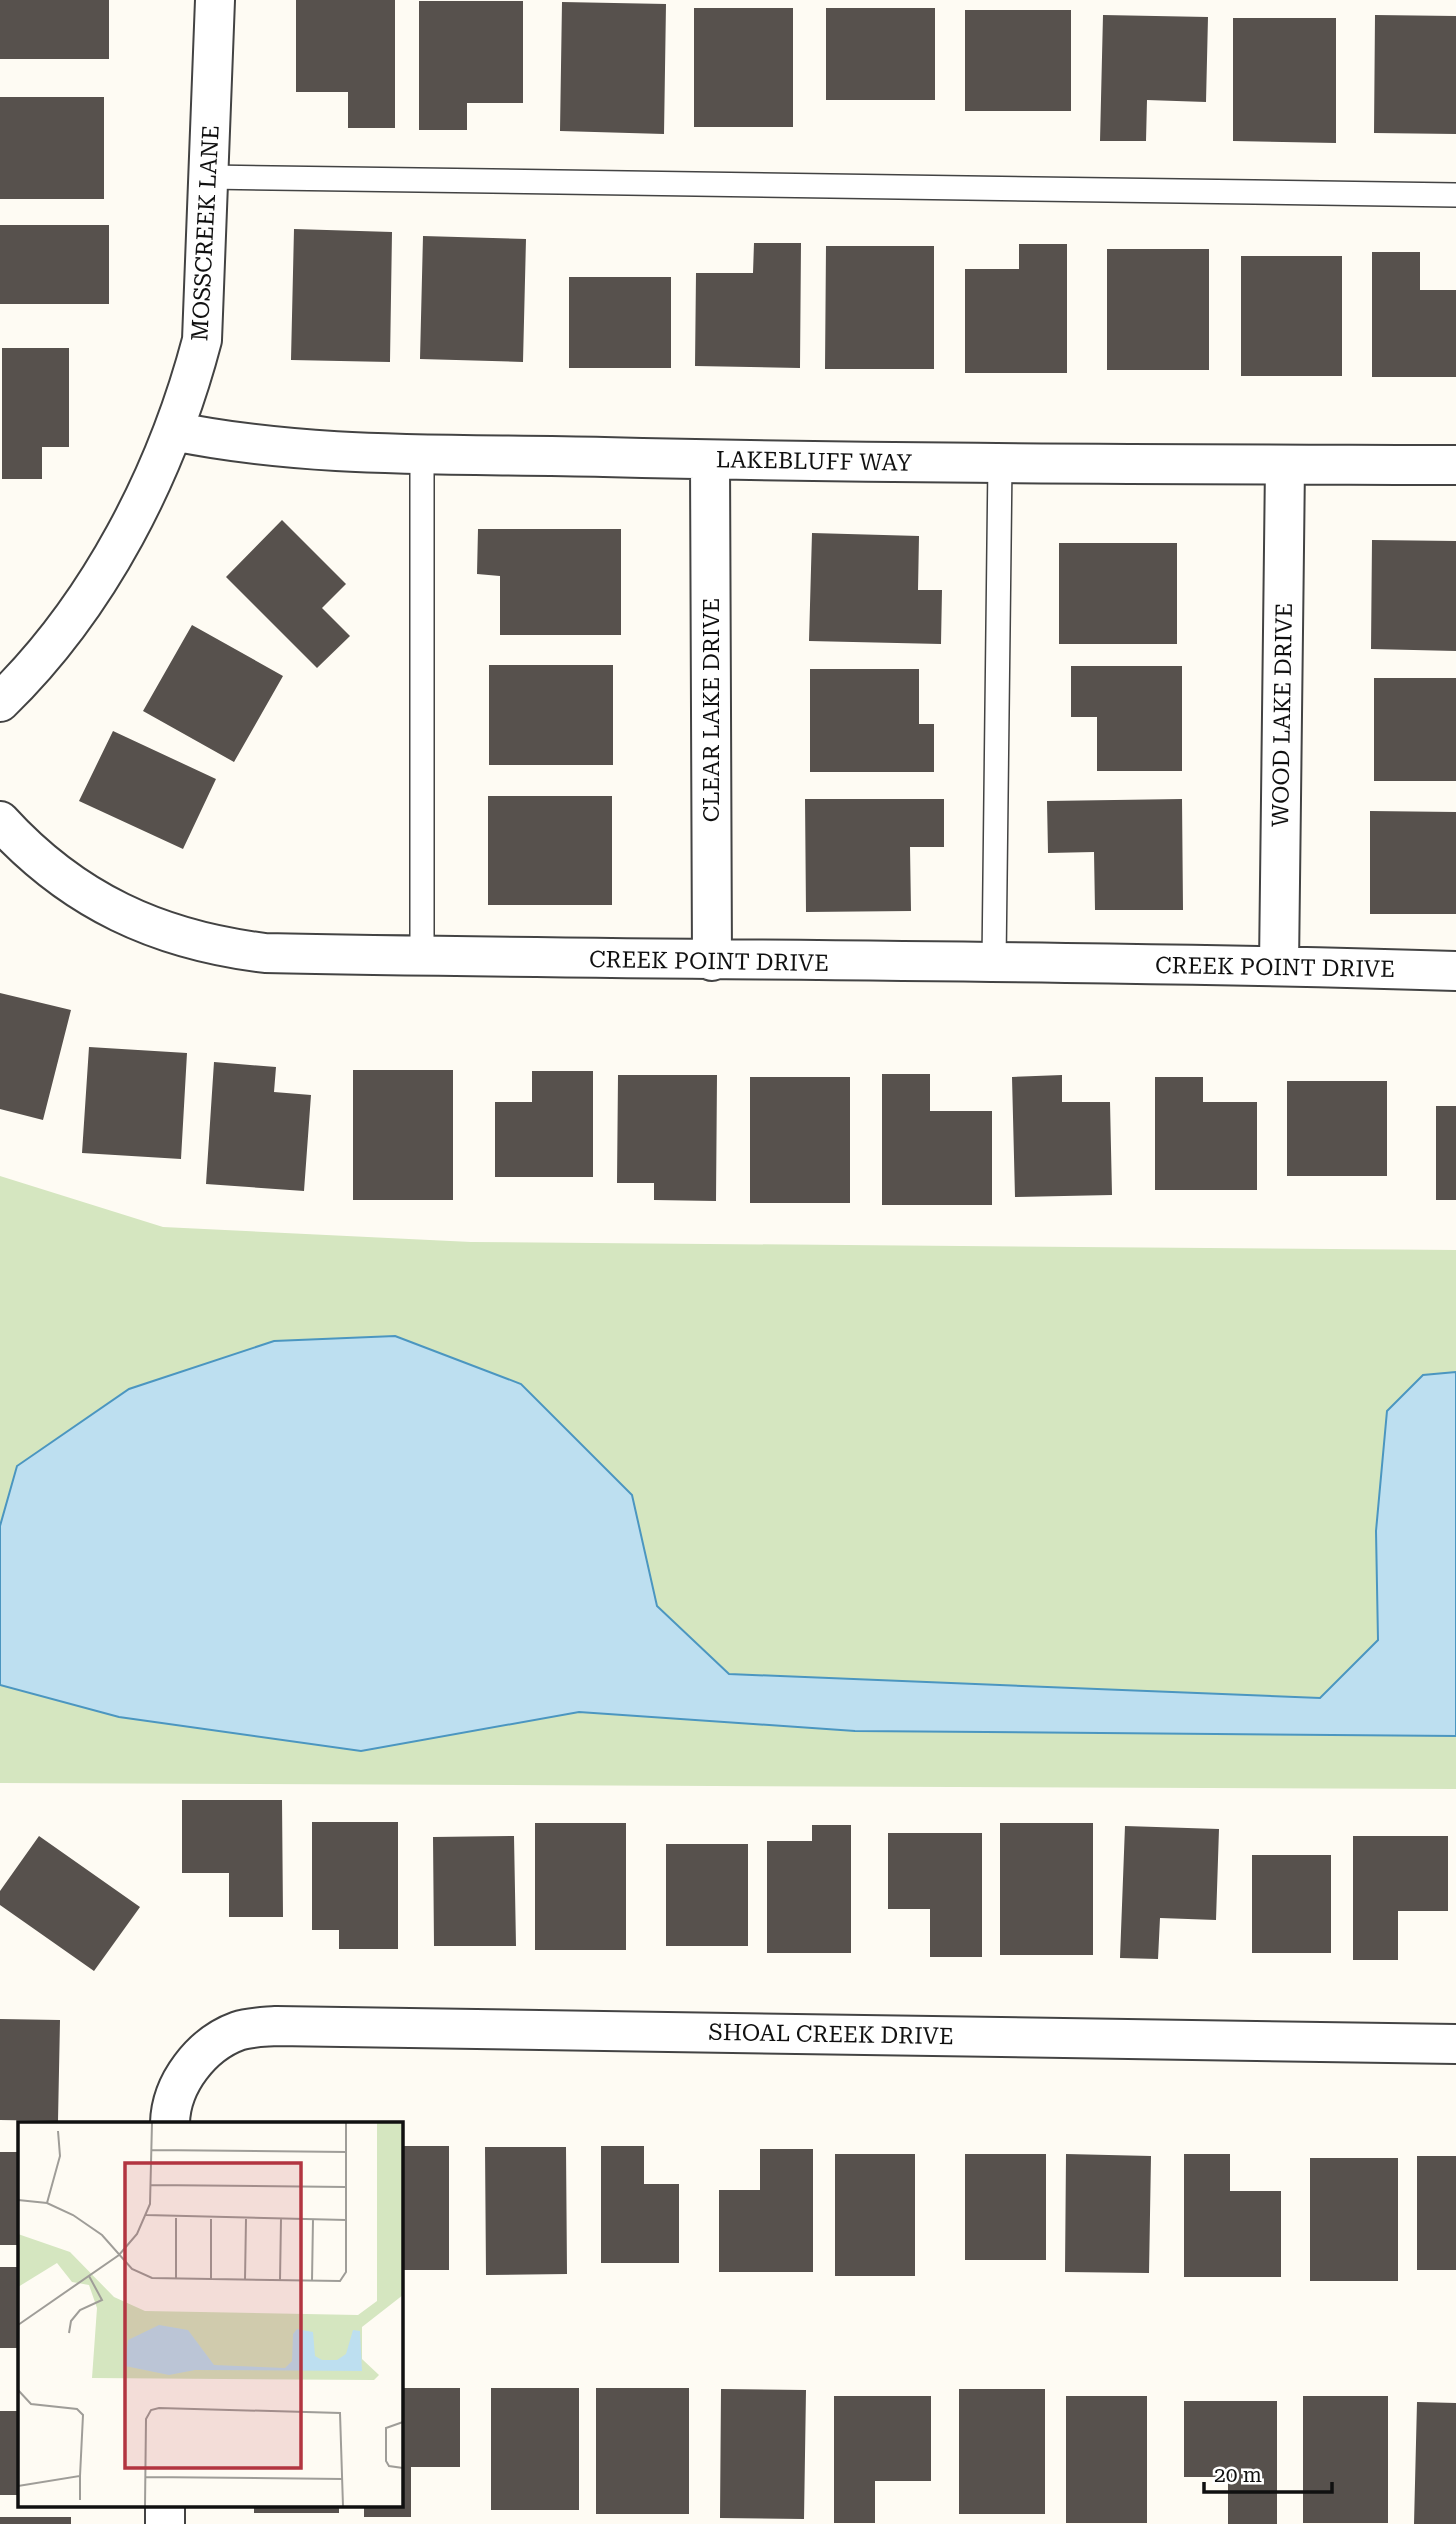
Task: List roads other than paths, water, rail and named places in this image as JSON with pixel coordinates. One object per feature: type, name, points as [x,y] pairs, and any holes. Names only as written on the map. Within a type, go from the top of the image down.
[{"type":"street","name":"MOSSCREEK LANE","points":[[0,702],[27,675],[96,583],[126,533],[173,430],[202,340],[215,0]]},
{"type":"street","name":"LAKEBLUFF WAY","points":[[173,430],[234,443],[422,452],[710,460],[1456,465]]},
{"type":"street","name":"CLEAR LAKE DRIVE","points":[[710,460],[712,961]]},
{"type":"street","name":"WOOD LAKE DRIVE","points":[[1279,965],[1285,464]]},
{"type":"street","name":"CREEK POINT DRIVE","points":[[0,821],[21,845],[57,874],[92,898],[142,923],[216,947],[265,953],[712,961],[1279,965],[1456,971]]},
{"type":"street","name":"SHOAL CREEK DRIVE","points":[[170,2122],[182,2079],[209,2045],[240,2030],[276,2025],[1456,2044]]},
{"type":"street","points":[[165,2524],[166,2506]]},
{"type":"lane","points":[[208,177],[1456,195]]},
{"type":"lane","points":[[422,452],[422,956]]},
{"type":"lane","points":[[994,963],[1000,462]]},
{"type":"water","points":[[395,1336],[521,1384],[632,1495],[657,1606],[729,1674],[1320,1698],[1378,1640],[1376,1531],[1387,1411],[1423,1375],[1456,1372],[1456,1736],[855,1731],[579,1712],[361,1751],[119,1717],[0,1685],[0,1526],[17,1466],[129,1389],[274,1341]]}]
